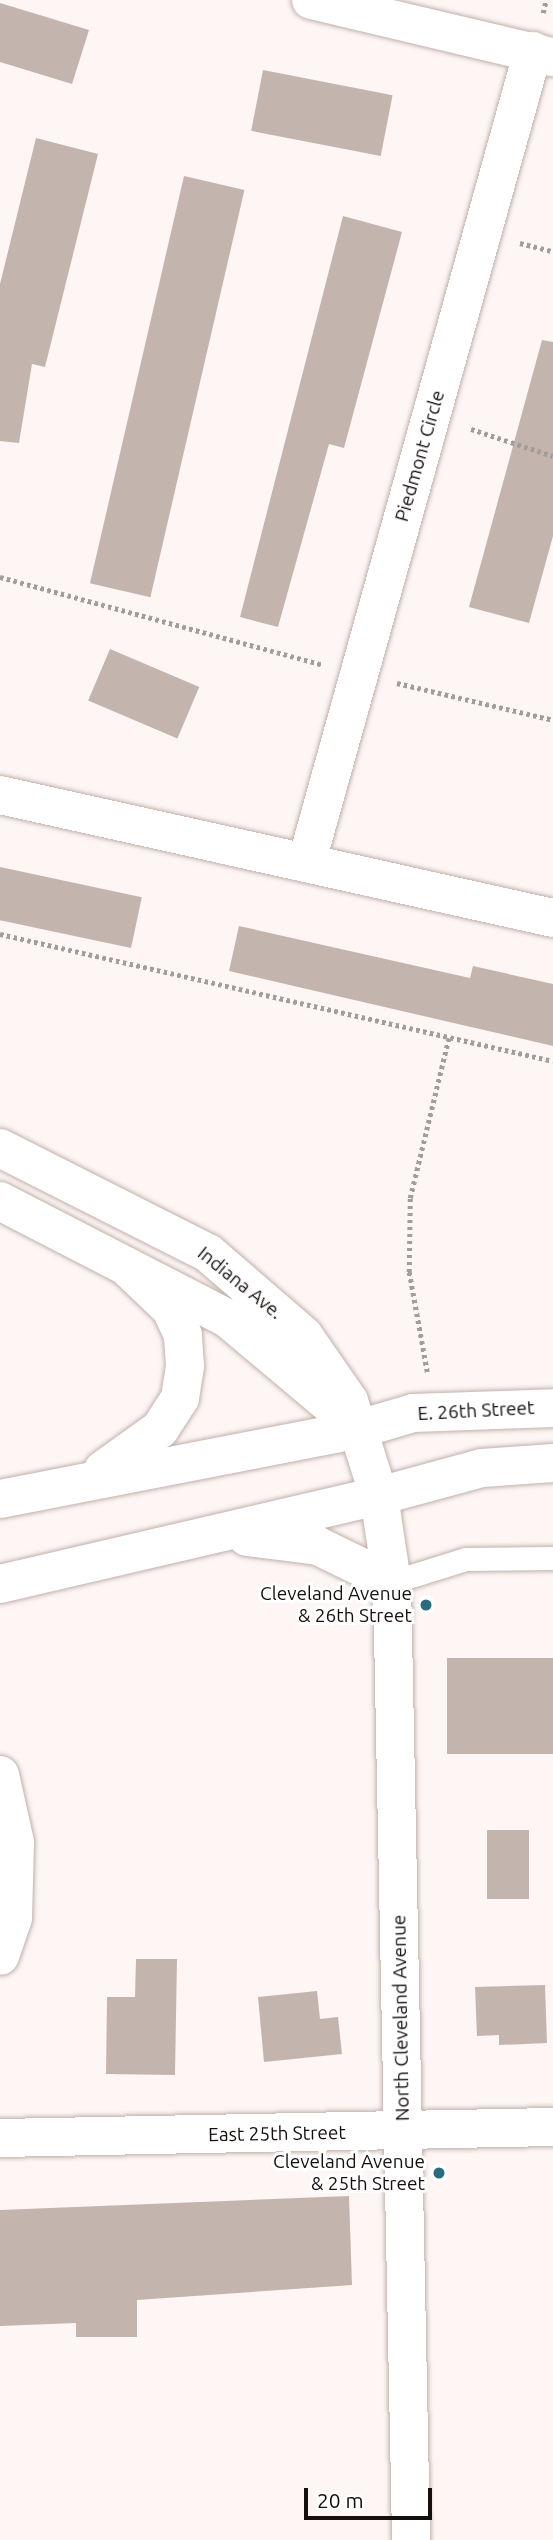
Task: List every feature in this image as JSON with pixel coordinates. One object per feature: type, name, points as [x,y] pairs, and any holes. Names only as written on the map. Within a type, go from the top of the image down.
[{"type":"main road","name":"Piedmont Circle","points":[[307,861],[431,417],[543,54],[311,0]]},
{"type":"main road","points":[[0,795],[307,861],[553,918]]},
{"type":"main road","name":"Indiana Ave.","points":[[0,1148],[208,1253],[304,1336],[331,1369],[359,1429],[379,1496]]},
{"type":"main road","name":"Indiana Ave.","points":[[0,1201],[227,1318],[359,1429]]},
{"type":"main road","points":[[87,1479],[160,1429],[180,1398],[183,1335],[158,1293],[130,1270]]},
{"type":"main road","name":"E. 26th Street","points":[[0,1499],[87,1479],[359,1429],[433,1411],[553,1408]]},
{"type":"main road","points":[[0,1584],[379,1496],[482,1468],[553,1464]]},
{"type":"main road","name":"North Cleveland Avenue","points":[[379,1496],[392,1582],[411,2540]]},
{"type":"main road","points":[[185,1541],[261,1536],[318,1546],[392,1582]]},
{"type":"main road","points":[[0,1775],[15,1842],[13,1918],[0,1956]]},
{"type":"main road","name":"East 25th Street","points":[[0,2138],[553,2127]]},
{"type":"lane","points":[[392,1582],[466,1559],[553,1558]]},
{"type":"path","points":[[431,417],[553,456]]},
{"type":"path","points":[[0,577],[359,674],[553,720]]},
{"type":"path","points":[[0,934],[553,1061]]},
{"type":"path","points":[[433,1411],[409,1272],[410,1198],[449,1037]]},
{"type":"building","points":[[0,3],[89,30],[72,84],[0,62]]},
{"type":"building","points":[[263,70],[393,95],[381,156],[251,131]]},
{"type":"building","points":[[36,138],[98,154],[45,367],[32,364],[19,443],[0,441],[0,284]]},
{"type":"building","points":[[184,176],[244,190],[150,597],[90,583]]},
{"type":"building","points":[[343,216],[402,232],[344,448],[329,444],[278,627],[240,617]]},
{"type":"building","points":[[542,340],[553,342],[553,536],[529,623],[469,607]]},
{"type":"building","points":[[110,649],[199,687],[177,738],[88,701]]},
{"type":"building","points":[[0,867],[142,897],[131,948],[0,920]]},
{"type":"building","points":[[239,926],[470,978],[473,966],[553,984],[553,1046],[229,971]]},
{"type":"building","points":[[447,1658],[553,1658],[553,1754],[447,1754]]},
{"type":"building","points":[[487,1830],[529,1830],[529,1899],[487,1899]]},
{"type":"building","points":[[136,1959],[177,1959],[175,2075],[106,2074],[107,1997],[135,1997]]},
{"type":"building","points":[[545,1985],[547,2043],[499,2045],[499,2035],[477,2036],[475,1987]]},
{"type":"building","points":[[317,1991],[320,2019],[338,2017],[342,2054],[264,2062],[258,1997]]},
{"type":"building","points":[[349,2196],[352,2285],[137,2300],[137,2337],[76,2337],[76,2323],[0,2326],[0,2210]]},
{"type":"place","name":"Cleveland Avenue & 26th Street","points":[[426,1605]]},
{"type":"place","name":"Cleveland Avenue & 25th Street","points":[[439,2173]]}]
